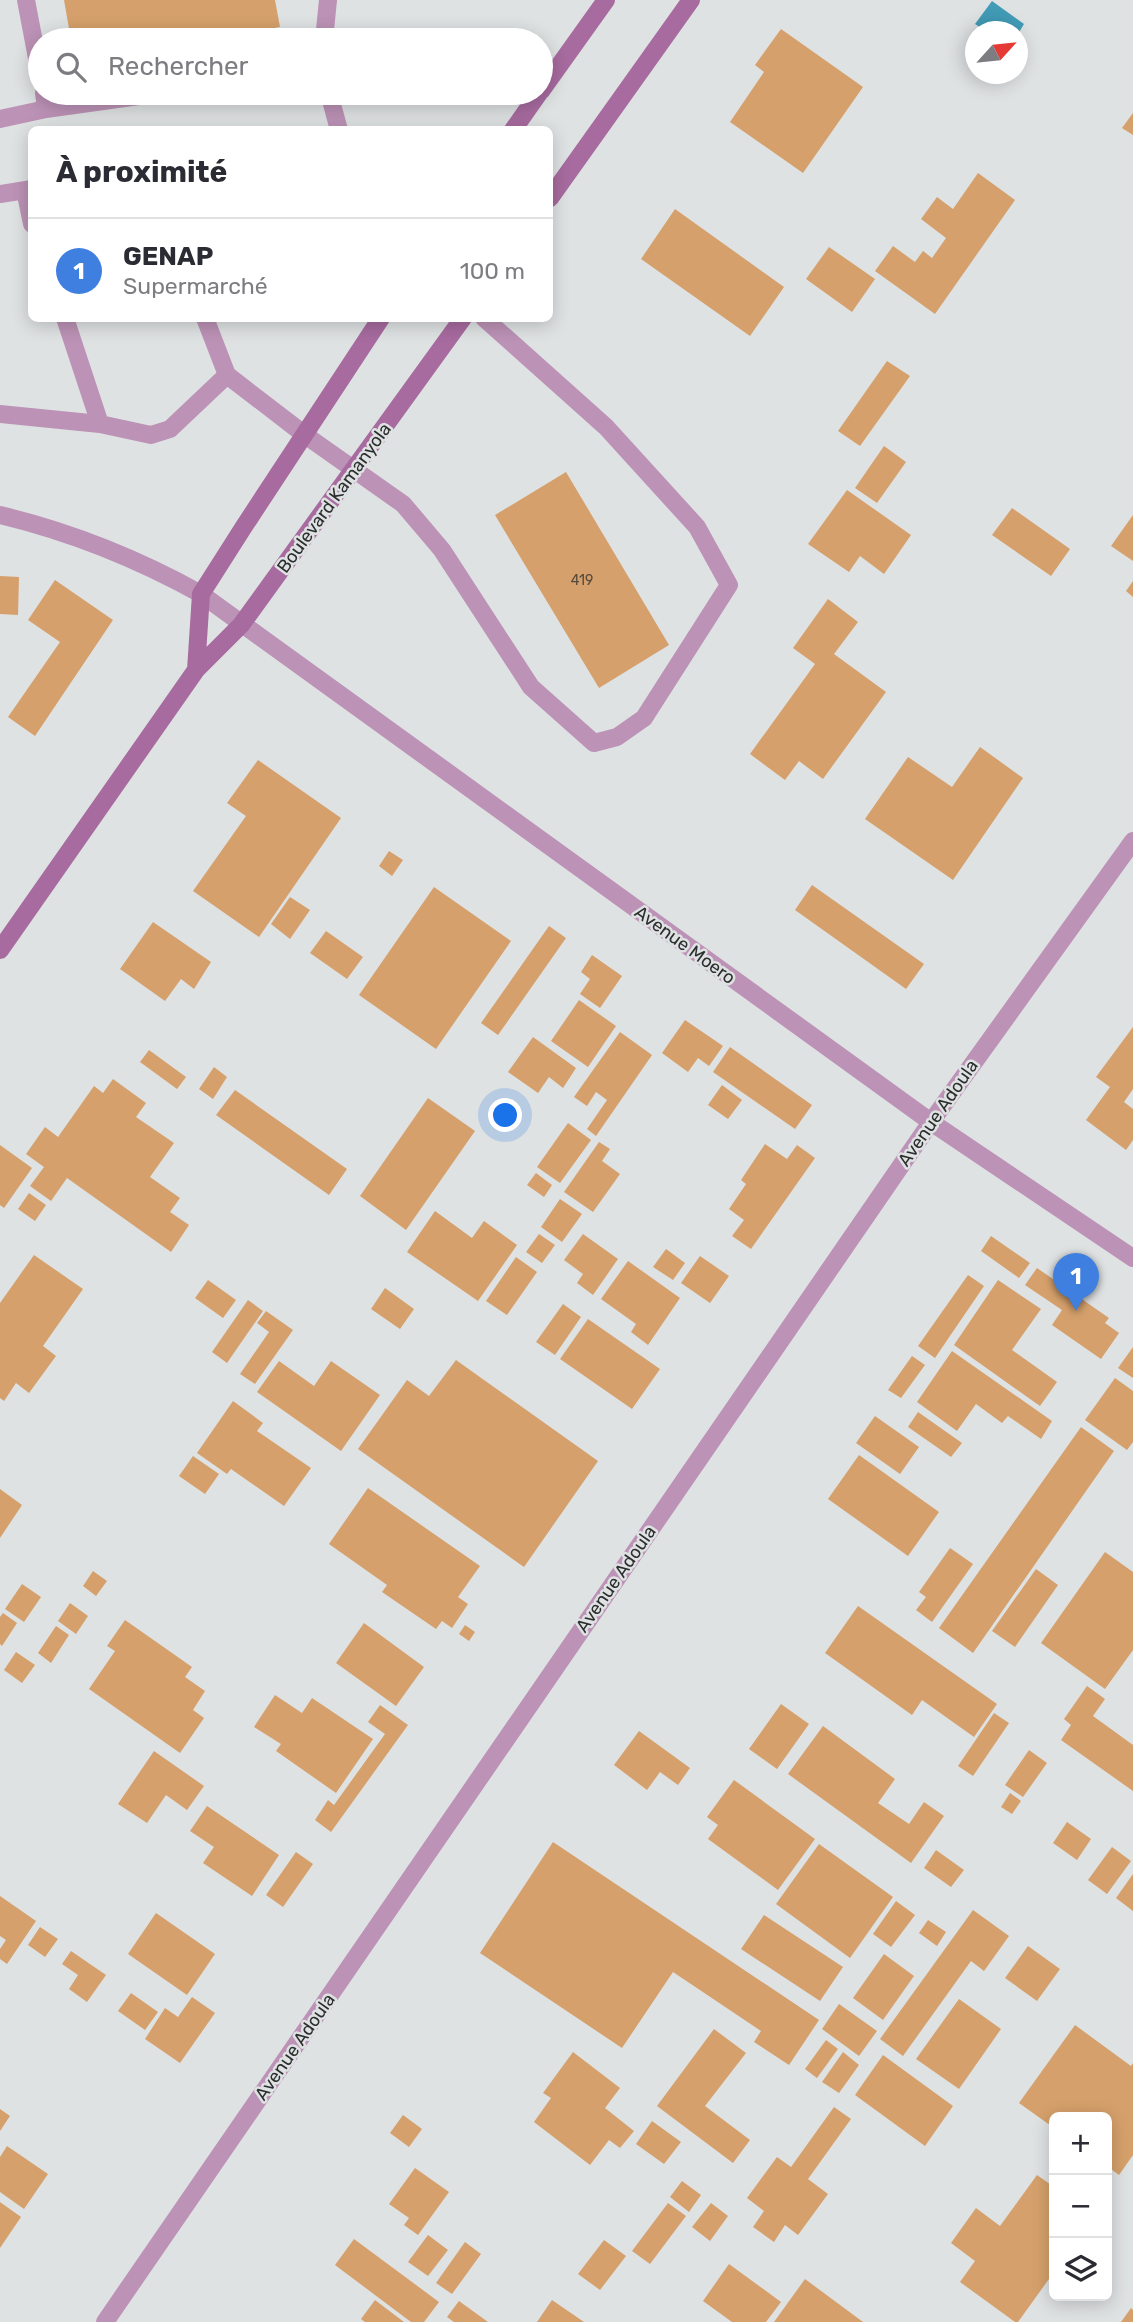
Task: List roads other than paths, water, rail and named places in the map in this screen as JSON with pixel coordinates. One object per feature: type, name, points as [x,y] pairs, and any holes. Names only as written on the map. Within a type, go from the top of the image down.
[{"type":"main road","points":[[553,74],[606,0]]},
{"type":"main road","points":[[553,194],[691,0]]},
{"type":"main road","points":[[516,126],[531,105]]},
{"type":"main road","points":[[196,670],[201,594],[378,322]]},
{"type":"main road","name":"Boulevard Kamanyola","points":[[0,950],[196,670],[241,625],[460,322]]},
{"type":"street","points":[[26,0],[31,28]]},
{"type":"street","points":[[325,28],[328,0]]},
{"type":"street","points":[[0,119],[35,105]]},
{"type":"street","points":[[332,105],[338,126]]},
{"type":"street","points":[[0,194],[28,190],[28,213]]},
{"type":"street","points":[[66,322],[100,424]]},
{"type":"street","points":[[207,322],[227,375],[305,435],[403,504],[442,550],[531,687],[594,743],[617,737],[644,718],[729,585],[697,527],[606,427],[488,322]]},
{"type":"street","points":[[0,414],[100,424],[151,435],[170,429],[227,375]]},
{"type":"street","name":"Avenue Moero","points":[[0,515],[85,540],[162,572],[201,594],[931,1122],[1133,1258]]},
{"type":"street","name":"Avenue Adoula","points":[[105,2322],[931,1122],[1133,841]]},
{"type":"water","points":[[992,1],[1020,21],[977,21]]},
{"type":"place","name":"GENAP","points":[[1076,1311]]}]
